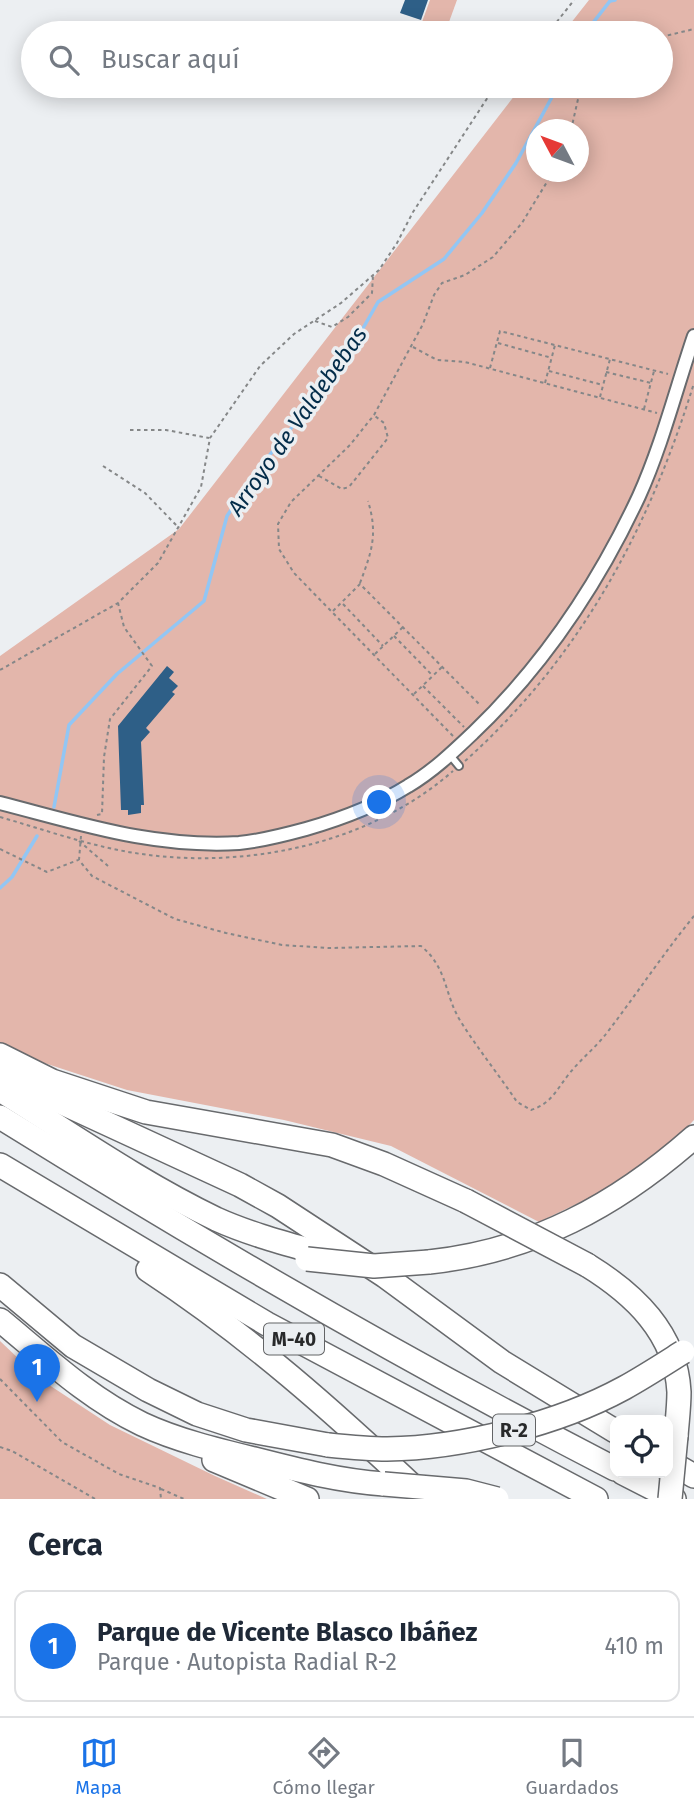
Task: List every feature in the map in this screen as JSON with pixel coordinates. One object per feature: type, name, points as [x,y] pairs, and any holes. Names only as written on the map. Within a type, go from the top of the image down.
[{"type":"highway","points":[[0,1055],[52,1081],[146,1112],[332,1145],[384,1164],[466,1201],[587,1265],[634,1298],[657,1325],[671,1354],[679,1391],[672,1499],[632,1478]]},
{"type":"highway","points":[[0,1072],[240,1185],[278,1206],[385,1276],[502,1362],[610,1429]]},
{"type":"highway","points":[[0,1090],[165,1192],[217,1220],[310,1255]]},
{"type":"highway","name":"M-40","points":[[0,1117],[282,1288],[518,1419],[610,1466]]},
{"type":"highway","points":[[82,1168],[232,1237],[374,1266],[429,1262],[469,1255],[508,1245],[573,1221],[634,1187],[694,1137]]},
{"type":"highway","name":"M-40","points":[[0,1165],[267,1324],[596,1499]]},
{"type":"highway","points":[[43,1192],[60,1214],[161,1278],[259,1348],[427,1499]]},
{"type":"highway","name":"R-2","points":[[0,1285],[73,1346],[148,1390],[197,1414],[246,1430],[328,1446],[386,1449],[452,1443],[519,1429],[577,1409],[623,1389],[694,1343]]},
{"type":"highway","points":[[0,1320],[87,1391],[142,1424],[194,1451],[307,1499]]},
{"type":"highway","points":[[142,1424],[213,1449],[276,1465],[357,1482],[466,1491],[497,1499]]},
{"type":"highway","points":[[673,1464],[694,1476]]},
{"type":"street","points":[[0,803],[114,834],[150,840],[240,843],[282,836],[338,820],[408,786],[491,716],[544,654],[582,600],[639,495],[694,336]]},
{"type":"lane","points":[[449,754],[459,766]]},
{"type":"path","points":[[557,21],[574,0]]},
{"type":"path","points":[[673,34],[694,29]]},
{"type":"path","points":[[0,670],[118,603],[158,563],[201,487],[210,438],[260,366],[294,334],[341,303],[373,275],[397,243],[413,212],[487,98]]},
{"type":"path","points":[[574,119],[578,98]]},
{"type":"path","points":[[466,739],[413,695],[294,573],[279,549],[278,524],[291,502],[350,445],[374,415],[424,324],[434,295],[442,283],[465,275],[493,257],[522,223],[547,182]]},
{"type":"path","points":[[314,321],[332,327],[348,317],[372,293],[373,275]]},
{"type":"path","points":[[490,369],[500,331],[680,377]]},
{"type":"path","points":[[497,343],[552,358]]},
{"type":"path","points":[[545,384],[555,345]]},
{"type":"path","points":[[412,346],[437,360],[465,362],[668,416]]},
{"type":"path","points":[[600,398],[610,359]]},
{"type":"path","points":[[548,370],[603,385]]},
{"type":"path","points":[[644,410],[654,371]]},
{"type":"path","points":[[606,372],[651,383]]},
{"type":"path","points":[[318,476],[342,489],[349,487],[388,438],[384,423],[374,415]]},
{"type":"path","points":[[130,430],[166,430],[210,438]]},
{"type":"path","points":[[103,466],[145,493],[179,529]]},
{"type":"path","points":[[332,612],[360,583],[371,554],[375,533],[368,501]]},
{"type":"path","points":[[360,583],[491,716]]},
{"type":"path","points":[[118,603],[124,627],[152,666],[110,719],[104,757],[102,814],[88,816],[79,841],[79,860],[92,876],[167,915],[226,933],[282,945],[329,948],[421,946],[433,956],[440,968],[459,1019],[517,1102],[531,1110],[542,1107],[553,1097],[569,1074],[604,1036],[694,916]]},
{"type":"path","points":[[341,603],[383,646]]},
{"type":"path","points":[[374,655],[403,627]]},
{"type":"path","points":[[394,636],[433,676]]},
{"type":"path","points":[[413,695],[442,667]]},
{"type":"path","points":[[423,685],[466,739]]},
{"type":"path","points":[[79,841],[108,866]]},
{"type":"path","points":[[0,849],[47,872],[79,860]]},
{"type":"path","points":[[0,1379],[62,1441],[119,1474],[184,1499]]},
{"type":"path","points":[[0,1447],[12,1451],[95,1499]]},
{"type":"path","points":[[160,1488],[161,1499]]},
{"type":"shaded area","points":[[430,0],[457,0],[449,21],[422,21]]},
{"type":"shaded area","points":[[589,0],[694,0],[694,1120],[672,1143],[616,1185],[539,1222],[391,1146],[284,1120],[127,1090],[35,1060],[0,1044],[0,656],[179,529],[513,98],[673,98],[673,21],[572,21]]},
{"type":"shaded area","points":[[0,1341],[40,1379],[110,1425],[267,1499],[0,1499]]},
{"type":"building","points":[[405,0],[428,0],[421,20],[400,13]]},
{"type":"building","points":[[167,666],[174,672],[169,678],[178,686],[172,692],[175,694],[146,728],[150,732],[141,742],[144,805],[141,805],[141,813],[128,815],[128,810],[121,810],[118,726]]},
{"type":"waterway","name":"Arroyo de Valdebebas","points":[[594,21],[610,1],[615,0]]},
{"type":"waterway","name":"Arroyo de Valdebebas","points":[[54,807],[69,725],[117,674],[204,601],[227,516],[260,467],[342,365],[378,302],[444,259],[482,213],[516,163],[551,98]]},
{"type":"waterway","name":"Arroyo de Valdebebas","points":[[0,888],[12,877],[37,836]]},
{"type":"place","name":"Parque de Vicente Blasco Ibáñez","points":[[37,1402]]}]
